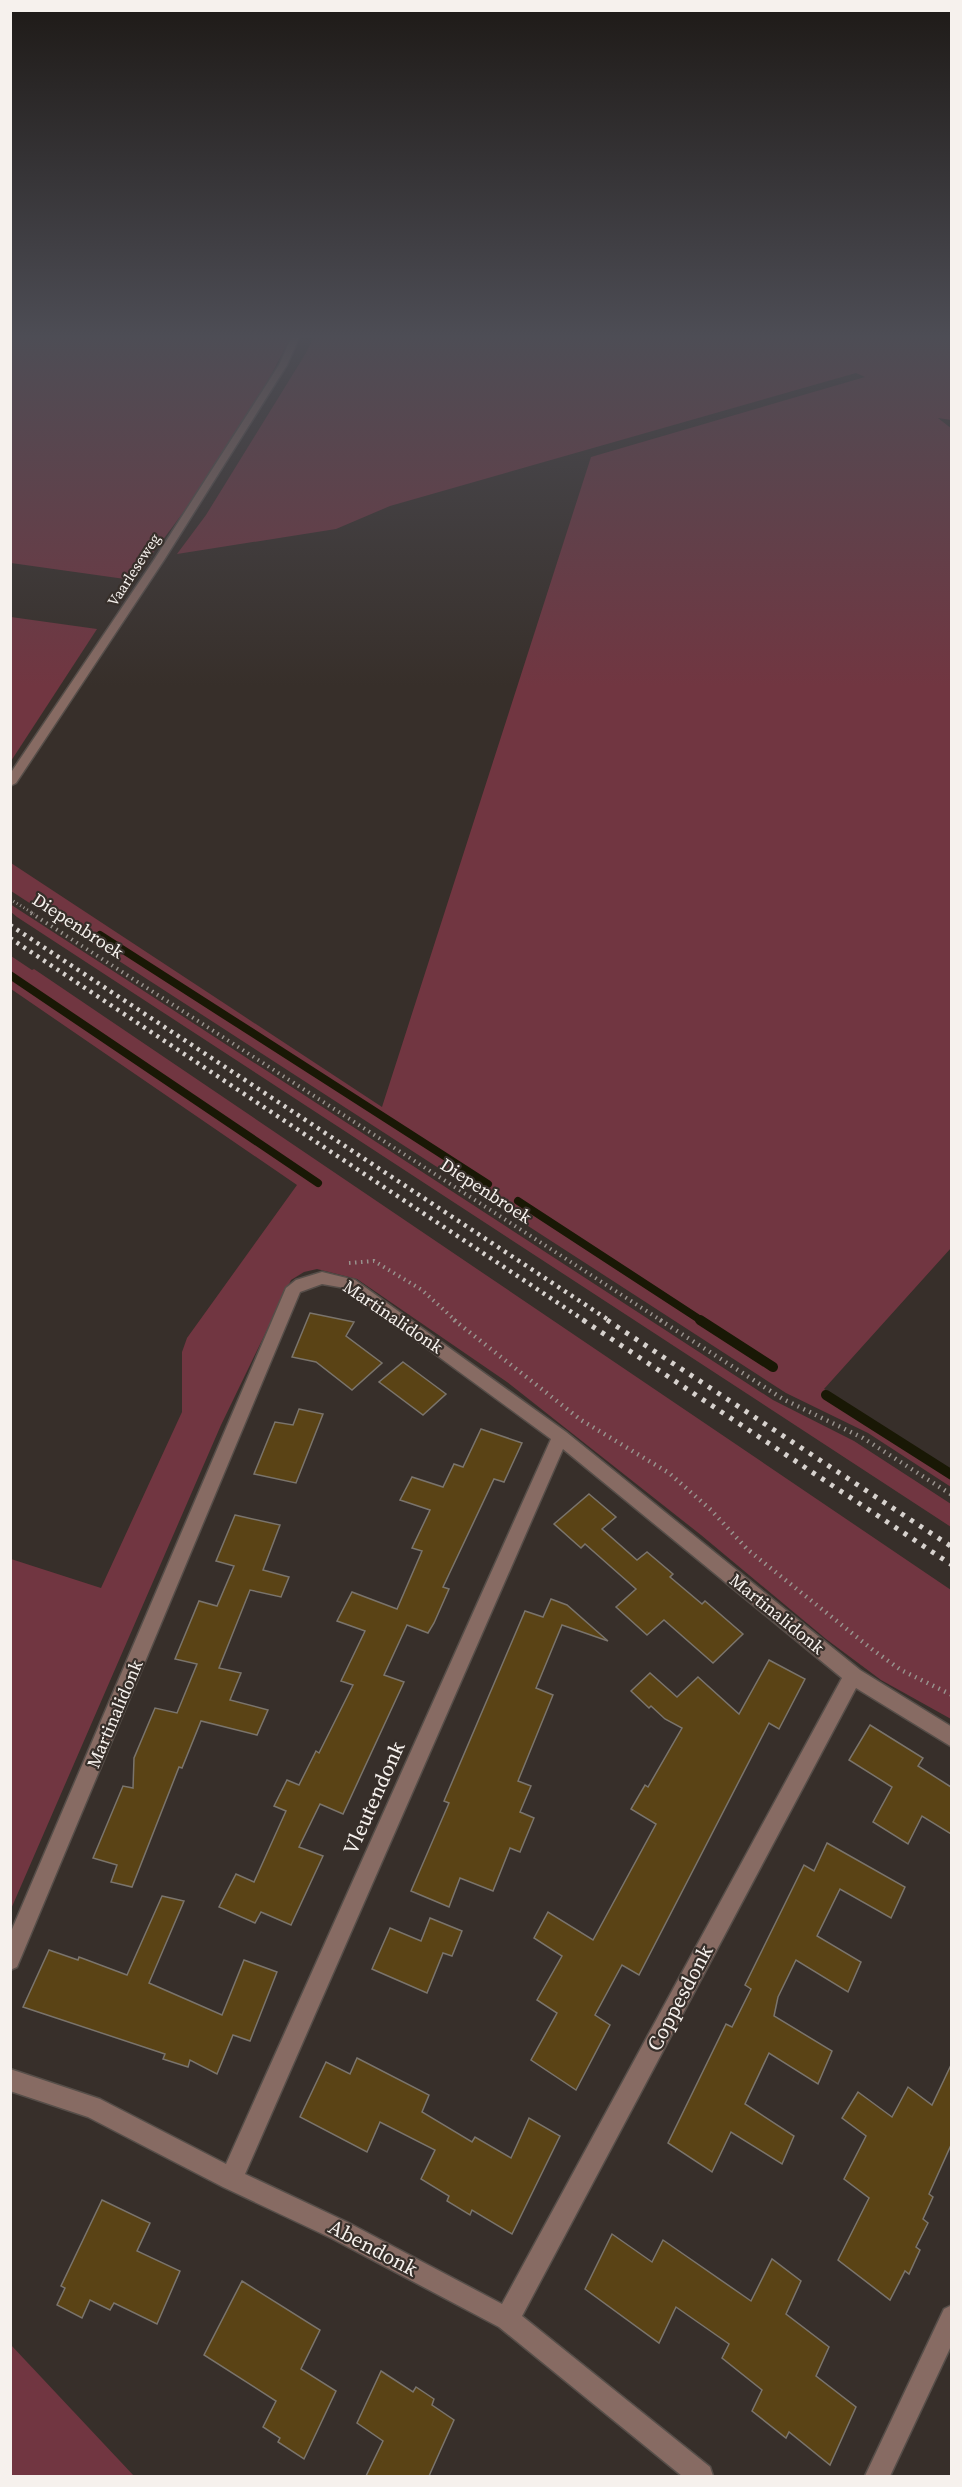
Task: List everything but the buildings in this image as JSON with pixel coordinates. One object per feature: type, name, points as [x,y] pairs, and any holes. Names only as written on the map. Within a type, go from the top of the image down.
[{"type":"street","name":"Vaarleseweg","points":[[10,783],[159,560],[226,454]]},
{"type":"street","name":"Martinalidonk","points":[[10,1960],[294,1288],[309,1279],[328,1276],[350,1284],[560,1437],[853,1676],[951,1738]]},
{"type":"street","name":"Vleutendonk","points":[[231,2179],[560,1437]]},
{"type":"street","name":"Coppesdonk","points":[[507,2319],[853,1676]]},
{"type":"street","name":"Abendonk","points":[[10,2080],[92,2107],[231,2179],[339,2230],[507,2319],[701,2476]]},
{"type":"street","points":[[877,2476],[951,2317]]},
{"type":"path","name":"Diepenbroek","points":[[10,899],[783,1399],[863,1438],[951,1495]]},
{"type":"path","points":[[328,1276],[338,1268],[364,1260],[374,1261],[408,1280],[474,1338],[581,1420],[677,1479],[711,1510],[748,1550],[873,1650],[901,1670],[951,1695]]},
{"type":"shaded area","points":[[11,454],[223,454],[176,523],[132,580],[11,563]]},
{"type":"shaded area","points":[[244,454],[572,454],[390,506],[336,529],[177,554],[206,515]]},
{"type":"shaded area","points":[[601,454],[952,454],[951,1248],[824,1389],[951,1471],[951,1487],[868,1433],[786,1393],[11,891],[11,863],[382,1107],[591,457]]},
{"type":"shaded area","points":[[10,617],[97,629],[11,761]]},
{"type":"shaded area","points":[[10,904],[773,1400],[854,1441],[951,1504],[951,1527],[17,917],[11,912]]},
{"type":"shaded area","points":[[11,956],[32,970],[34,969],[951,1590],[951,1719],[881,1680],[826,1639],[701,1535],[507,1382],[357,1279],[317,1269],[304,1272],[291,1280],[221,1425],[11,1909],[11,1559],[101,1588],[182,1412],[182,1352],[187,1338],[297,1185],[11,989]]},
{"type":"shaded area","points":[[11,2345],[134,2476],[11,2476]]},
{"type":"waterway","points":[[100,935],[488,1184]]},
{"type":"waterway","points":[[10,975],[318,1183]]},
{"type":"waterway","points":[[518,1201],[702,1321]]},
{"type":"waterway","points":[[700,1320],[773,1367]]},
{"type":"waterway","points":[[826,1395],[952,1475]]},
{"type":"railway","points":[[10,925],[610,1321]]},
{"type":"railway","points":[[10,938],[585,1321]]},
{"type":"railway","points":[[583,1320],[952,1565]]},
{"type":"railway","points":[[607,1320],[952,1547]]}]
